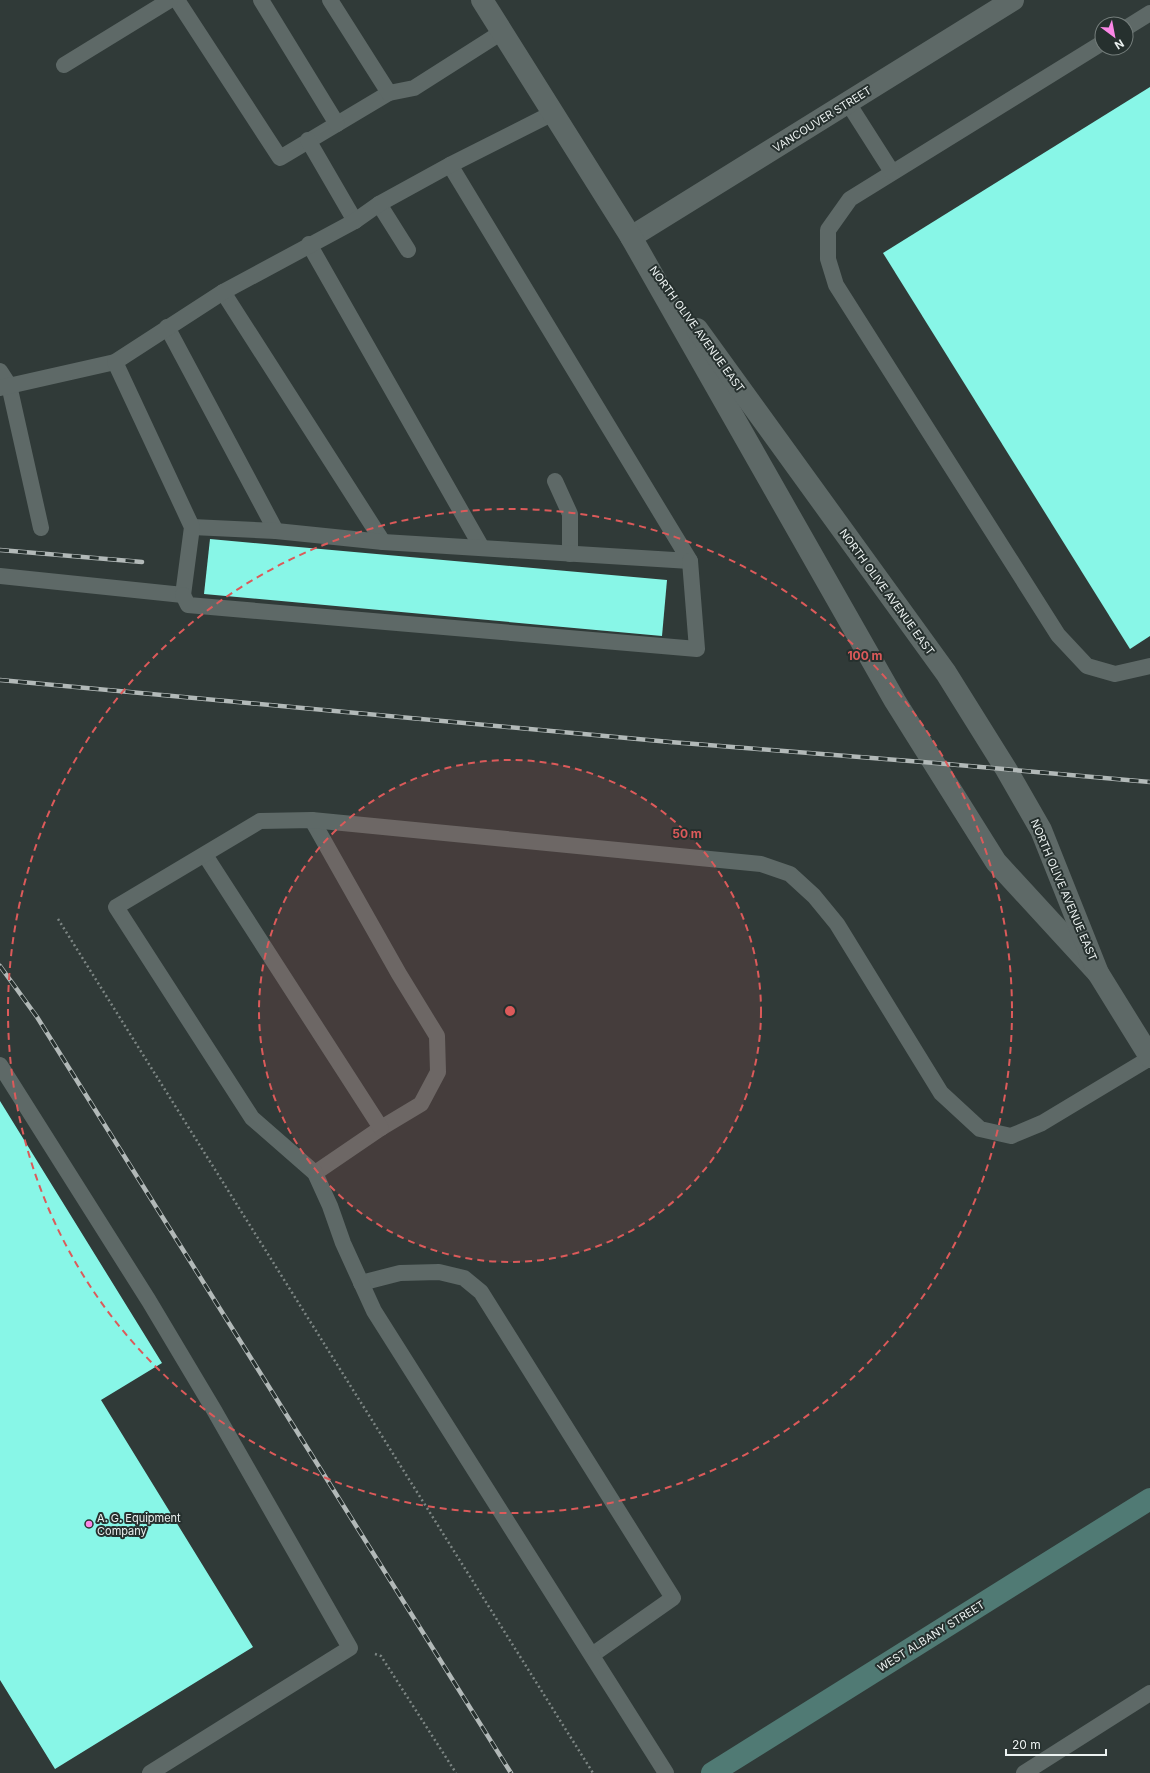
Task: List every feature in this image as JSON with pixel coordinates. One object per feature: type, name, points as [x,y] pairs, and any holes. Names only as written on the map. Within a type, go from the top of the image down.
[{"type":"main road","name":"WEST ALBANY STREET","points":[[712,1773],[1150,1499]]},
{"type":"street","name":"NORTH OLIVE AVENUE EAST","points":[[482,0],[630,237],[895,701],[996,862],[1098,973]]},
{"type":"street","name":"VANCOUVER STREET","points":[[630,237],[1013,0]]},
{"type":"street","name":"NORTH OLIVE AVENUE EAST","points":[[630,237],[946,673],[1006,769],[1041,830],[1098,973],[1150,1057]]},
{"type":"lane","points":[[64,65],[170,0]]},
{"type":"lane","points":[[177,0],[280,158],[388,93],[414,88],[502,32]]},
{"type":"lane","points":[[261,0],[337,124]]},
{"type":"lane","points":[[330,0],[388,93]]},
{"type":"lane","points":[[1134,23],[1150,14]]},
{"type":"lane","points":[[1094,48],[850,199],[828,230],[828,259],[836,285],[1058,635],[1087,666],[1115,674],[1150,666]]},
{"type":"lane","points":[[848,103],[892,172]]},
{"type":"lane","points":[[4,387],[115,362],[223,292],[355,220],[379,204],[450,165],[553,113]]},
{"type":"lane","points":[[308,140],[355,220]]},
{"type":"lane","points":[[115,362],[192,527],[183,595],[188,605],[697,650],[690,561],[450,165]]},
{"type":"lane","points":[[379,204],[408,250]]},
{"type":"lane","points":[[309,244],[482,548]]},
{"type":"lane","points":[[223,292],[383,542]]},
{"type":"lane","points":[[167,327],[276,531]]},
{"type":"lane","points":[[0,370],[41,528]]},
{"type":"lane","points":[[555,481],[570,514],[570,554]]},
{"type":"lane","points":[[192,527],[276,531],[383,542],[690,561]]},
{"type":"lane","points":[[0,576],[183,595]]},
{"type":"lane","points":[[312,820],[399,974],[437,1036],[438,1072],[421,1104],[381,1128],[315,1173]]},
{"type":"lane","points":[[666,1773],[374,1311],[315,1173],[252,1118],[116,907],[260,821],[312,820],[761,864],[790,874],[814,896],[837,924],[940,1093],[980,1129],[1011,1136],[1042,1123],[1150,1057]]},
{"type":"lane","points":[[205,855],[381,1128]]},
{"type":"lane","points":[[0,1065],[153,1307],[214,1410],[350,1648],[150,1773]]},
{"type":"lane","points":[[361,1283],[400,1273],[439,1272],[464,1278],[481,1292],[673,1598],[592,1655]]},
{"type":"lane","points":[[1024,1773],[1150,1693]]},
{"type":"path","points":[[58,919],[593,1773]]},
{"type":"path","points":[[350,1648],[381,1656],[456,1773]]},
{"type":"building","points":[[1150,87],[1150,636],[1130,649],[883,253]]},
{"type":"building","points":[[210,539],[667,580],[662,636],[204,594]]},
{"type":"building","name":"A. G. Equipment Company","points":[[0,1101],[162,1363],[101,1400],[253,1647],[55,1769],[0,1680]]},
{"type":"railway","points":[[0,550],[142,562]]},
{"type":"railway","points":[[0,680],[670,742],[1150,782]]},
{"type":"railway","points":[[0,966],[37,1017],[511,1773]]},
{"type":"place","name":"A. G. Equipment Company","points":[[89,1524]]}]
